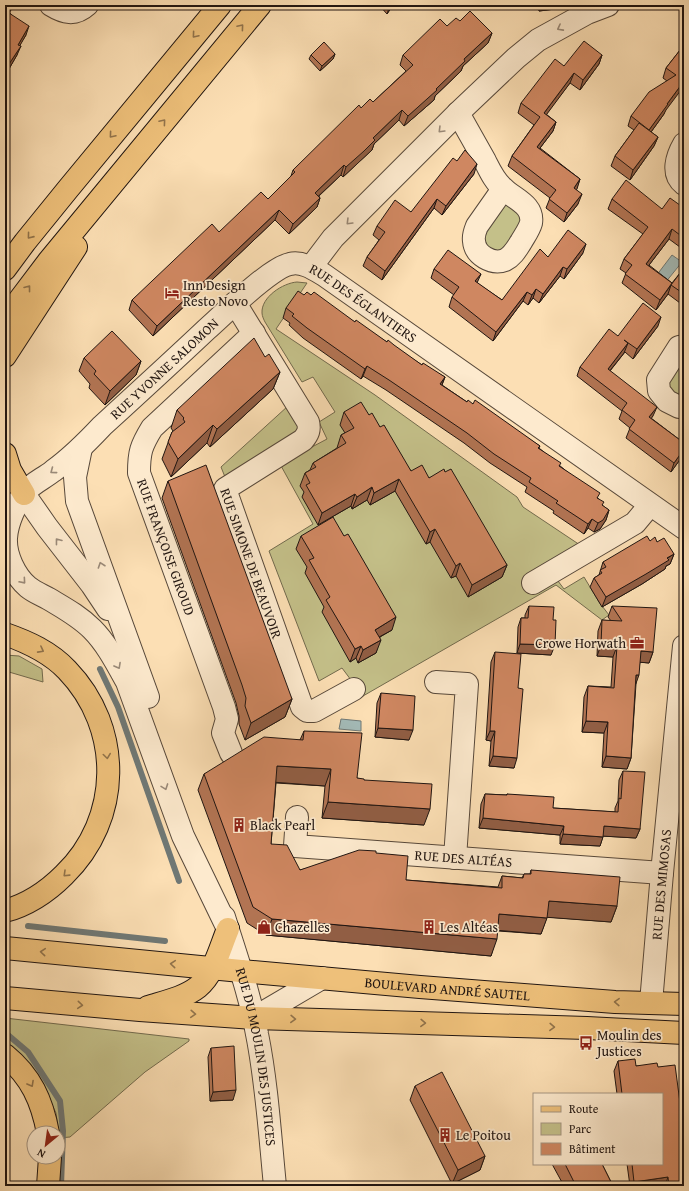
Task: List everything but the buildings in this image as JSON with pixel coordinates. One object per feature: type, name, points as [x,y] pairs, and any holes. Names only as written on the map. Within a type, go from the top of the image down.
[{"type":"main road","points":[[5,269],[59,200],[220,5]]},
{"type":"main road","points":[[5,319],[48,262],[260,5]]},
{"type":"main road","points":[[5,356],[18,334],[145,143]]},
{"type":"main road","points":[[5,454],[10,470],[24,494]]},
{"type":"main road","points":[[5,634],[22,640],[47,653],[67,670],[83,689],[95,709],[104,738],[109,767],[107,795],[102,816],[91,842],[73,867],[55,884],[34,898],[5,911]]},
{"type":"main road","points":[[140,1010],[190,992],[198,987],[212,968],[228,929]]},
{"type":"main road","name":"BOULEVARD ANDRÉ SAUTEL","points":[[5,948],[322,978],[615,1002],[684,1004]]},
{"type":"main road","points":[[5,998],[254,1018],[587,1028],[684,1033]]},
{"type":"main road","points":[[5,1055],[15,1063],[28,1079],[38,1098],[46,1125]]},
{"type":"main road","points":[[48,1186],[49,1165]]},
{"type":"street","points":[[51,5],[65,12],[77,12],[87,5]]},
{"type":"street","name":"RUE DES ÉGLANTIERS","points":[[608,5],[587,9],[538,40],[516,58],[458,113],[333,238],[311,267],[684,528]]},
{"type":"street","points":[[458,113],[495,179],[503,189]]},
{"type":"street","points":[[684,144],[678,154],[676,168],[679,180],[684,184]]},
{"type":"street","name":"RUE YVONNE SALOMON","points":[[228,929],[184,836],[127,682],[115,661],[92,629],[77,616],[28,587],[20,578],[12,565],[6,538],[11,517],[24,494],[31,486],[53,472],[81,448],[102,426],[236,303],[268,275],[280,267],[290,264],[299,264],[311,267]]},
{"type":"street","name":"RUE SIMONE DE BEAUVOIR","points":[[236,303],[308,422],[309,428],[308,435],[303,440],[225,489],[302,707],[307,711],[314,711],[354,689]]},
{"type":"street","name":"RUE FRANÇOISE GIROUD","points":[[231,753],[223,733],[227,719],[224,706],[139,473],[139,456],[143,442],[152,428],[254,333]]},
{"type":"street","points":[[684,346],[679,347],[658,380],[659,391],[667,401],[679,407],[684,407]]},
{"type":"street","points":[[81,448],[75,490],[77,502],[203,848],[228,929]]},
{"type":"street","points":[[24,494],[123,628]]},
{"type":"street","points":[[533,583],[635,523],[650,505]]},
{"type":"street","name":"RUE DES MIMOSAS","points":[[651,1003],[662,873],[681,720],[684,646]]},
{"type":"street","points":[[436,682],[467,684],[455,858]]},
{"type":"street","name":"RUE DES ALTÉAS","points":[[297,817],[295,846],[662,873]]},
{"type":"street","name":"RUE DU MOULIN DES JUSTICES","points":[[228,929],[254,1018],[261,1056],[275,1186]]},
{"type":"street","points":[[254,1018],[322,978]]},
{"type":"green space","points":[[509,204],[525,218],[507,251],[491,254],[481,232],[502,206]]},
{"type":"green space","points":[[297,282],[307,283],[276,329],[375,395],[517,497],[523,507],[589,551],[552,573],[564,589],[584,577],[599,602],[609,615],[602,620],[556,585],[363,696],[342,668],[319,681],[269,551],[313,524],[280,464],[327,439],[319,422],[335,412],[313,377],[302,382],[263,317],[263,307],[269,296],[285,285]]},
{"type":"green space","points":[[684,353],[684,398],[674,395],[665,380]]},
{"type":"green space","points":[[288,406],[299,424],[299,430],[225,477],[221,467]]},
{"type":"green space","points":[[5,655],[19,656],[42,669],[43,682],[5,672]]},
{"type":"green space","points":[[5,1018],[189,1039],[189,1041],[145,1072],[70,1137],[66,1137],[66,1125],[57,1125],[56,1113],[42,1083],[5,1045]]},
{"type":"water","points":[[672,255],[682,262],[665,283],[656,276]]},
{"type":"water","points":[[341,719],[361,721],[361,731],[339,729]]},
{"type":"waterway","points":[[100,669],[118,707],[179,881]]},
{"type":"waterway","points":[[28,926],[165,941]]},
{"type":"waterway","points":[[8,1035],[28,1052],[60,1101],[63,1131],[61,1186]]},
{"type":"place","name":"Inn Design Resto Novo","points":[[172,293]]},
{"type":"place","name":"Crowe Horwath","points":[[637,643]]},
{"type":"place","name":"Black Pearl","points":[[239,825]]},
{"type":"place","name":"Chazelles","points":[[264,927]]},
{"type":"place","name":"Les Altéas","points":[[429,927]]},
{"type":"place","name":"Moulin des Justices","points":[[586,1043]]},
{"type":"place","name":"Le Poitou","points":[[445,1135]]}]
